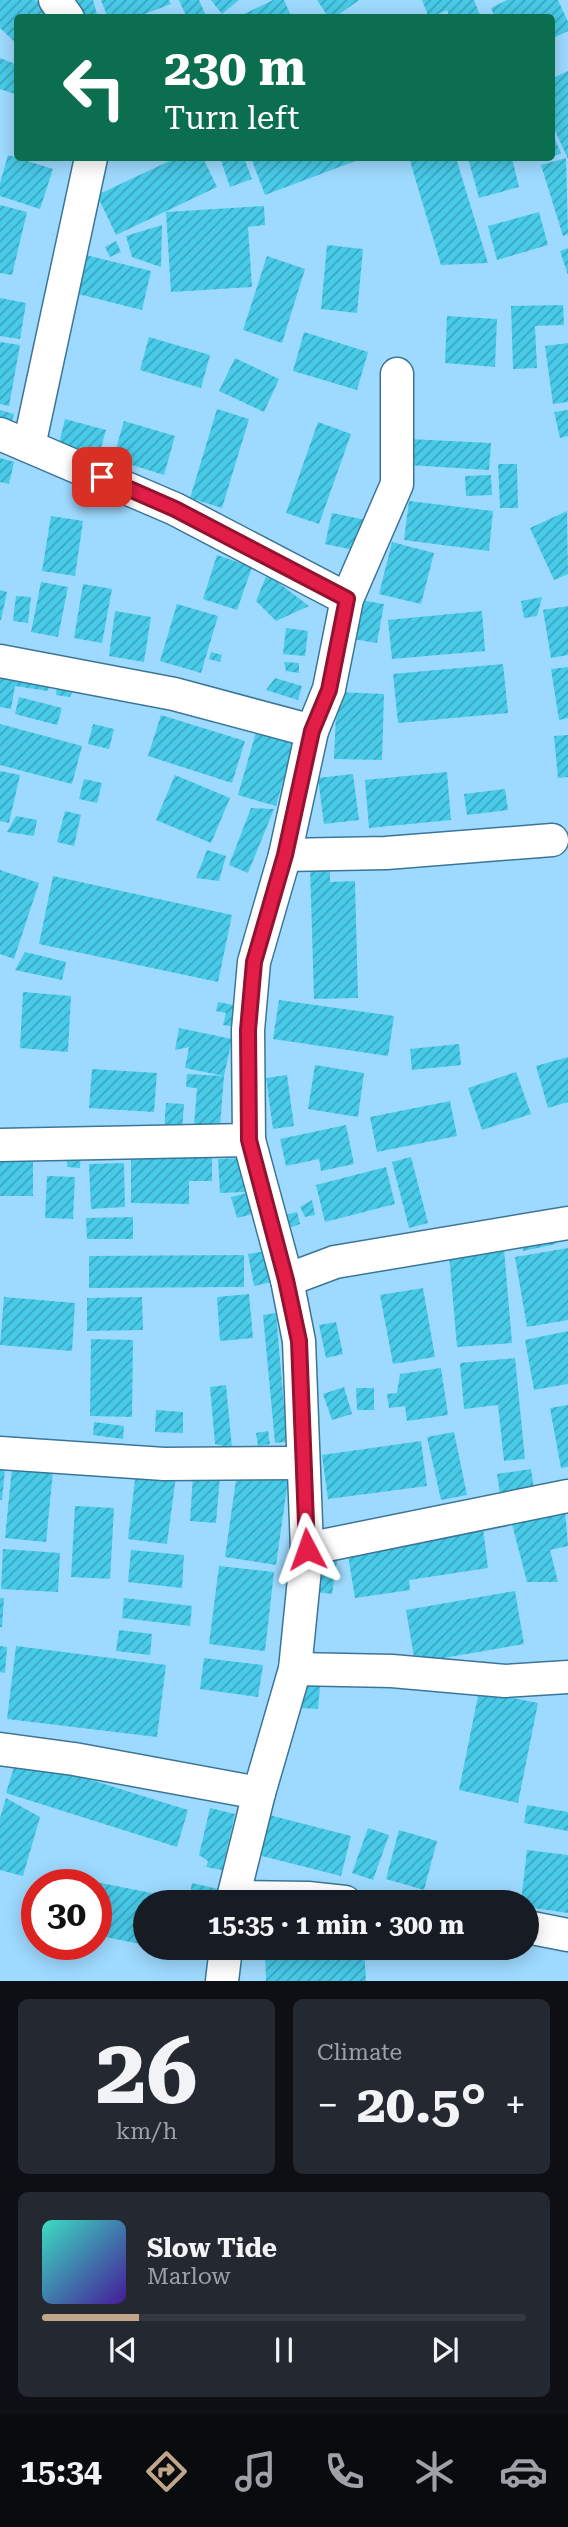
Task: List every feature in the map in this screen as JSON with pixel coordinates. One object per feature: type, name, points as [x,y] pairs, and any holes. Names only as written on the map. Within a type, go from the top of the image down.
[{"type":"street","points":[[90,161],[14,440],[175,509],[347,599]]},
{"type":"street","points":[[235,1890],[259,1793],[295,1669],[307,1549],[301,1463],[299,1341],[286,1280],[249,1140],[248,1030],[254,962],[285,855],[312,731],[329,690],[347,599],[397,484],[397,374]]},
{"type":"street","points":[[0,661],[174,694],[312,731]]},
{"type":"street","points":[[285,855],[386,853],[552,840]]},
{"type":"street","points":[[0,1145],[249,1140]]},
{"type":"street","points":[[286,1280],[335,1262],[568,1223]]},
{"type":"street","points":[[0,1453],[164,1464],[301,1463]]},
{"type":"street","points":[[307,1549],[568,1496]]},
{"type":"street","points":[[295,1669],[392,1671],[505,1681],[568,1677]]},
{"type":"street","points":[[0,1749],[74,1759],[259,1793]]},
{"type":"street","points":[[539,1929],[568,1935]]},
{"type":"street","points":[[222,1981],[225,1960]]},
{"type":"building","points":[[0,0],[35,0],[48,12],[14,14],[14,41],[0,28]]},
{"type":"building","points":[[65,0],[93,0],[97,14],[79,14]]},
{"type":"building","points":[[101,0],[169,0],[171,4],[145,14],[106,14]]},
{"type":"building","points":[[179,0],[199,0],[205,14],[185,14]]},
{"type":"building","points":[[211,0],[239,0],[222,14]]},
{"type":"building","points":[[273,0],[284,0],[290,14],[244,14]]},
{"type":"building","points":[[317,0],[359,0],[340,14],[326,14]]},
{"type":"building","points":[[422,0],[474,0],[479,14],[448,14],[447,10],[438,14],[427,14]]},
{"type":"building","points":[[507,0],[558,0],[568,22],[568,31],[555,37],[555,14],[493,14],[491,8]]},
{"type":"building","points":[[0,58],[14,63],[14,94],[0,89]]},
{"type":"building","points":[[568,71],[568,159],[555,131],[555,77]]},
{"type":"building","points":[[555,139],[561,153],[555,156]]},
{"type":"building","points":[[8,155],[14,157],[14,161],[27,161],[53,169],[40,209],[0,196],[0,183]]},
{"type":"building","points":[[566,158],[568,234],[563,236],[541,165]]},
{"type":"building","points":[[170,161],[204,161],[217,187],[116,235],[97,195]]},
{"type":"building","points":[[221,161],[245,161],[252,179],[230,187]]},
{"type":"building","points":[[252,161],[355,161],[265,195]]},
{"type":"building","points":[[410,161],[457,161],[488,263],[441,265]]},
{"type":"building","points":[[469,161],[513,161],[519,187],[479,198]]},
{"type":"building","points":[[0,205],[27,212],[12,275],[0,273]]},
{"type":"building","points":[[264,206],[265,225],[248,227],[252,287],[171,292],[166,212]]},
{"type":"building","points":[[539,212],[548,245],[497,260],[488,226]]},
{"type":"building","points":[[162,225],[161,267],[132,257],[126,236]]},
{"type":"building","points":[[116,241],[121,252],[110,257],[105,247]]},
{"type":"building","points":[[327,245],[363,249],[357,313],[321,309]]},
{"type":"building","points":[[568,248],[568,275],[560,251]]},
{"type":"building","points":[[86,255],[151,271],[142,310],[78,294]]},
{"type":"building","points":[[267,256],[305,269],[282,343],[243,330]]},
{"type":"building","points":[[0,298],[26,303],[20,339],[0,336]]},
{"type":"building","points":[[563,305],[564,325],[535,326],[537,368],[513,369],[511,306]]},
{"type":"building","points":[[447,316],[497,319],[495,367],[445,363]]},
{"type":"building","points":[[304,332],[368,352],[357,390],[293,371]]},
{"type":"building","points":[[149,337],[210,355],[201,388],[140,370]]},
{"type":"building","points":[[0,342],[20,345],[9,406],[0,404]]},
{"type":"building","points":[[568,343],[568,402],[553,404],[545,346]]},
{"type":"building","points":[[235,358],[279,379],[264,412],[219,391]]},
{"type":"building","points":[[217,409],[249,419],[222,508],[190,498]]},
{"type":"building","points":[[0,410],[14,414],[10,427],[0,424]]},
{"type":"building","points":[[568,410],[568,436],[560,438],[554,412]]},
{"type":"building","points":[[65,419],[106,430],[98,459],[58,448]]},
{"type":"building","points":[[124,421],[175,436],[164,475],[113,459]]},
{"type":"building","points":[[318,422],[351,434],[319,524],[286,513]]},
{"type":"building","points":[[409,439],[491,443],[489,470],[408,465]]},
{"type":"building","points":[[0,458],[14,462],[9,484],[0,482]]},
{"type":"building","points":[[498,464],[517,464],[518,508],[500,508]]},
{"type":"building","points":[[491,475],[492,495],[466,496],[465,476]]},
{"type":"building","points":[[409,501],[493,511],[489,551],[404,540]]},
{"type":"building","points":[[567,511],[568,574],[554,580],[530,528]]},
{"type":"building","points":[[332,513],[366,520],[359,551],[325,544]]},
{"type":"building","points":[[51,516],[83,521],[75,576],[42,571]]},
{"type":"building","points":[[392,542],[434,553],[421,604],[379,594]]},
{"type":"building","points":[[217,555],[252,567],[237,610],[203,599]]},
{"type":"building","points":[[267,574],[309,606],[276,621],[256,601]]},
{"type":"building","points":[[41,582],[68,587],[58,637],[31,632]]},
{"type":"building","points":[[83,584],[112,589],[102,643],[74,638]]},
{"type":"building","points":[[0,590],[7,592],[1,620],[0,620]]},
{"type":"building","points":[[16,596],[31,597],[28,623],[13,621]]},
{"type":"building","points":[[542,597],[537,616],[524,618],[521,601]]},
{"type":"building","points":[[360,600],[384,604],[377,643],[353,639]]},
{"type":"building","points":[[177,604],[218,616],[201,673],[160,661]]},
{"type":"building","points":[[568,606],[568,655],[551,658],[543,610]]},
{"type":"building","points":[[115,611],[151,617],[144,662],[109,656]]},
{"type":"building","points":[[482,611],[485,651],[392,659],[388,620]]},
{"type":"building","points":[[286,628],[308,631],[305,656],[283,654]]},
{"type":"building","points":[[211,652],[222,655],[220,662],[209,659]]},
{"type":"building","points":[[284,662],[299,663],[299,673],[286,671]]},
{"type":"building","points":[[503,664],[508,713],[398,723],[393,674]]},
{"type":"building","points":[[568,667],[568,718],[559,720],[551,669]]},
{"type":"building","points":[[0,670],[50,678],[48,691],[15,686],[11,709],[0,707]]},
{"type":"building","points":[[275,678],[302,686],[298,700],[266,690]]},
{"type":"building","points":[[58,679],[77,682],[70,697],[56,695]]},
{"type":"building","points":[[337,692],[384,694],[382,760],[334,759]]},
{"type":"building","points":[[19,697],[62,708],[57,725],[15,714]]},
{"type":"building","points":[[161,715],[245,741],[232,783],[148,756]]},
{"type":"building","points":[[0,724],[82,746],[72,784],[0,765]]},
{"type":"building","points":[[93,724],[114,729],[109,749],[88,744]]},
{"type":"building","points":[[258,725],[296,737],[276,806],[238,795]]},
{"type":"building","points":[[568,735],[568,777],[558,778],[554,736]]},
{"type":"building","points":[[0,771],[20,775],[9,823],[0,821]]},
{"type":"building","points":[[447,772],[451,820],[369,828],[365,780]]},
{"type":"building","points":[[353,774],[359,820],[324,824],[318,778]]},
{"type":"building","points":[[175,775],[230,798],[211,843],[156,820]]},
{"type":"building","points":[[84,779],[102,783],[97,803],[79,799]]},
{"type":"building","points":[[505,789],[508,810],[467,815],[464,794]]},
{"type":"building","points":[[251,808],[274,809],[248,873],[229,865]]},
{"type":"building","points":[[65,811],[81,815],[74,846],[57,842]]},
{"type":"building","points":[[16,816],[37,820],[34,836],[7,832]]},
{"type":"building","points":[[207,850],[226,856],[219,881],[196,878]]},
{"type":"building","points":[[310,866],[330,866],[330,882],[355,881],[358,998],[314,999]]},
{"type":"building","points":[[0,870],[39,883],[14,959],[0,954]]},
{"type":"building","points":[[53,876],[232,915],[218,982],[39,944]]},
{"type":"building","points":[[25,952],[66,962],[62,980],[15,970]]},
{"type":"building","points":[[23,992],[71,996],[68,1052],[20,1048]]},
{"type":"building","points":[[279,1000],[394,1016],[388,1056],[273,1039]]},
{"type":"building","points":[[218,1002],[237,1006],[237,1027],[223,1025],[226,1013],[216,1011]]},
{"type":"building","points":[[179,1028],[232,1039],[224,1076],[185,1068],[189,1047],[175,1050]]},
{"type":"building","points":[[459,1044],[461,1065],[412,1070],[410,1049]]},
{"type":"building","points":[[568,1057],[568,1102],[548,1108],[536,1066]]},
{"type":"building","points":[[315,1065],[364,1073],[358,1117],[308,1109]]},
{"type":"building","points":[[92,1069],[157,1073],[154,1112],[89,1108]]},
{"type":"building","points":[[516,1072],[531,1114],[482,1130],[468,1088]]},
{"type":"building","points":[[187,1074],[224,1076],[220,1127],[194,1126],[197,1088],[186,1087]]},
{"type":"building","points":[[287,1075],[294,1126],[273,1129],[266,1078]]},
{"type":"building","points":[[450,1101],[457,1136],[377,1152],[370,1117]]},
{"type":"building","points":[[166,1103],[184,1104],[182,1131],[164,1130]]},
{"type":"building","points":[[346,1125],[354,1164],[321,1171],[319,1159],[286,1166],[280,1139]]},
{"type":"building","points":[[68,1152],[81,1153],[80,1168],[67,1167]]},
{"type":"building","points":[[131,1152],[212,1154],[212,1181],[189,1181],[189,1204],[131,1203]]},
{"type":"building","points":[[411,1157],[428,1223],[409,1228],[392,1162]]},
{"type":"building","points":[[0,1158],[33,1159],[33,1196],[0,1196]]},
{"type":"building","points":[[243,1158],[245,1192],[220,1193],[218,1159]]},
{"type":"building","points":[[124,1163],[125,1207],[91,1209],[89,1164]]},
{"type":"building","points":[[386,1167],[395,1204],[325,1222],[316,1185]]},
{"type":"building","points":[[47,1176],[75,1177],[73,1219],[45,1218]]},
{"type":"building","points":[[251,1192],[257,1213],[237,1218],[231,1197]]},
{"type":"building","points":[[312,1200],[315,1215],[305,1217],[300,1207]]},
{"type":"building","points":[[297,1212],[300,1224],[289,1228],[285,1215]]},
{"type":"building","points":[[133,1217],[133,1239],[87,1239],[86,1218]]},
{"type":"building","points":[[554,1231],[556,1244],[523,1251],[521,1237]]},
{"type":"building","points":[[568,1248],[568,1320],[527,1327],[515,1257]]},
{"type":"building","points":[[504,1249],[512,1343],[457,1347],[449,1254]]},
{"type":"building","points":[[266,1251],[272,1282],[254,1286],[248,1254]]},
{"type":"building","points":[[244,1255],[244,1287],[89,1288],[89,1256]]},
{"type":"building","points":[[423,1288],[435,1357],[393,1364],[380,1295]]},
{"type":"building","points":[[249,1294],[253,1338],[220,1341],[217,1297]]},
{"type":"building","points":[[4,1297],[75,1303],[72,1351],[0,1345]]},
{"type":"building","points":[[142,1297],[143,1330],[87,1331],[87,1298]]},
{"type":"building","points":[[276,1313],[287,1442],[275,1443],[263,1315]]},
{"type":"building","points":[[336,1322],[343,1354],[326,1358],[319,1325]]},
{"type":"building","points":[[568,1331],[568,1384],[534,1390],[525,1340]]},
{"type":"building","points":[[91,1339],[133,1340],[132,1417],[90,1416]]},
{"type":"building","points":[[515,1358],[525,1459],[504,1461],[498,1405],[464,1409],[460,1363]]},
{"type":"building","points":[[441,1368],[448,1415],[407,1421],[405,1406],[389,1408],[387,1394],[397,1393],[400,1374]]},
{"type":"building","points":[[226,1385],[232,1448],[215,1444],[210,1387]]},
{"type":"building","points":[[344,1387],[352,1414],[332,1420],[323,1394]]},
{"type":"building","points":[[356,1388],[374,1388],[374,1410],[357,1410]]},
{"type":"building","points":[[568,1405],[568,1467],[561,1468],[550,1408]]},
{"type":"building","points":[[156,1410],[183,1412],[183,1433],[155,1432]]},
{"type":"building","points":[[94,1422],[124,1426],[123,1439],[93,1435]]},
{"type":"building","points":[[268,1431],[270,1444],[258,1446],[256,1433]]},
{"type":"building","points":[[454,1432],[467,1495],[441,1500],[427,1437]]},
{"type":"building","points":[[421,1441],[427,1486],[328,1499],[322,1455]]},
{"type":"building","points":[[0,1460],[6,1460],[2,1500],[0,1500]]},
{"type":"building","points":[[12,1468],[53,1471],[46,1542],[5,1538]]},
{"type":"building","points":[[531,1469],[534,1489],[500,1494],[497,1474]]},
{"type":"building","points":[[136,1471],[176,1476],[167,1544],[128,1539]]},
{"type":"building","points":[[237,1473],[288,1480],[276,1565],[225,1557]]},
{"type":"building","points":[[193,1475],[220,1476],[216,1523],[190,1521]]},
{"type":"building","points":[[75,1506],[114,1508],[110,1579],[71,1577]]},
{"type":"building","points":[[565,1509],[568,1546],[550,1550],[558,1582],[527,1582],[512,1524]]},
{"type":"building","points":[[483,1528],[488,1568],[409,1580],[410,1590],[355,1598],[347,1549]]},
{"type":"building","points":[[3,1549],[60,1553],[58,1592],[1,1589]]},
{"type":"building","points":[[131,1550],[184,1555],[182,1588],[128,1582]]},
{"type":"building","points":[[323,1558],[337,1560],[332,1594],[317,1592]]},
{"type":"building","points":[[219,1566],[274,1572],[265,1651],[209,1644]]},
{"type":"building","points":[[515,1591],[524,1644],[415,1663],[406,1610]]},
{"type":"building","points":[[0,1598],[4,1598],[2,1627],[0,1627]]},
{"type":"building","points":[[124,1598],[192,1606],[190,1626],[122,1618]]},
{"type":"building","points":[[119,1630],[152,1634],[150,1655],[116,1651]]},
{"type":"building","points":[[0,1646],[7,1647],[5,1673],[0,1672]]},
{"type":"building","points":[[16,1646],[166,1665],[157,1737],[7,1719]]},
{"type":"building","points":[[204,1658],[263,1665],[258,1697],[200,1689]]},
{"type":"building","points":[[302,1685],[320,1687],[318,1709],[301,1708]]},
{"type":"building","points":[[479,1691],[538,1703],[518,1803],[459,1790]]},
{"type":"building","points":[[17,1757],[188,1810],[177,1847],[6,1793]]},
{"type":"building","points":[[6,1798],[40,1817],[21,1875],[0,1870],[0,1818]]},
{"type":"building","points":[[527,1805],[568,1812],[568,1831],[524,1823]]},
{"type":"building","points":[[210,1808],[235,1814],[222,1870],[206,1867],[208,1861],[199,1855]]},
{"type":"building","points":[[269,1815],[351,1836],[341,1876],[258,1855]]},
{"type":"building","points":[[368,1828],[389,1835],[373,1880],[352,1873]]},
{"type":"building","points":[[399,1830],[437,1841],[424,1890],[386,1879]]},
{"type":"building","points":[[527,1850],[568,1855],[568,1913],[539,1909],[539,1890],[522,1890]]},
{"type":"building","points":[[192,1883],[218,1889],[218,1890],[191,1890]]},
{"type":"building","points":[[112,1885],[136,1890],[133,1890],[133,1943],[112,1938]]},
{"type":"building","points":[[265,1960],[365,1960],[366,1981],[266,1981]]},
{"type":"route","points":[[102,477],[175,509],[347,599],[329,690],[312,731],[285,855],[254,962],[248,1030],[249,1140],[286,1280],[299,1341],[301,1463],[307,1549]]}]
